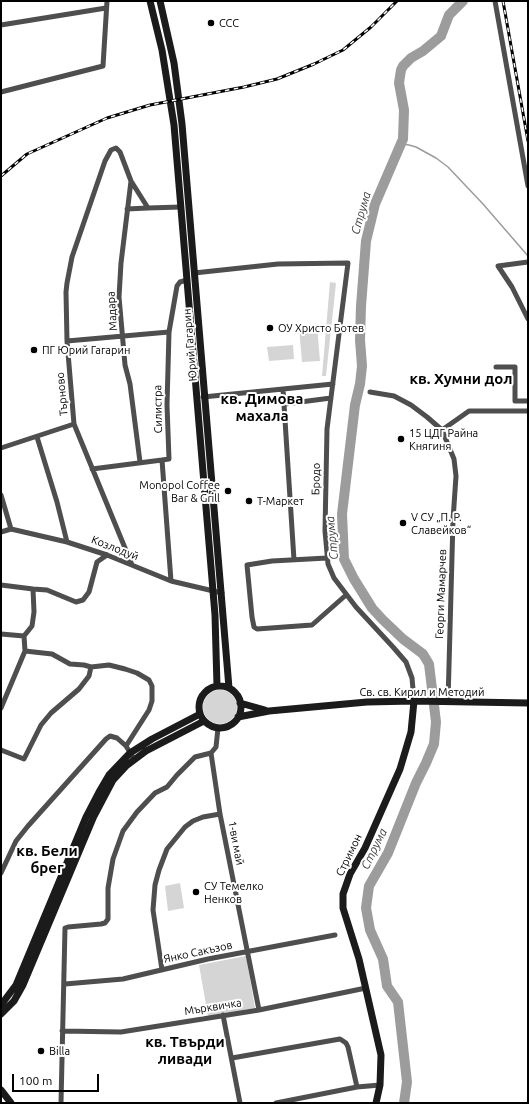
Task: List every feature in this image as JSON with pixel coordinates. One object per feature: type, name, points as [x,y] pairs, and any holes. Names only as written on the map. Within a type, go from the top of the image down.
[{"type":"street","points":[[1,92],[102,66],[107,1]]},
{"type":"street","name":"Юрий Гагарин","points":[[150,1],[168,80],[174,125],[213,590],[217,686]]},
{"type":"street","name":"Юрий Гагарин","points":[[160,1],[171,49],[182,124],[229,688]]},
{"type":"street","points":[[495,1],[528,186]]},
{"type":"street","points":[[1,25],[106,8]]},
{"type":"street","name":"Търново","points":[[131,181],[120,152],[116,148],[111,150],[104,162],[72,257],[66,292],[67,341],[74,424],[132,565]]},
{"type":"street","points":[[131,181],[148,208]]},
{"type":"street","name":"Мадара","points":[[131,181],[121,263],[119,297],[125,365],[130,384],[140,462]]},
{"type":"street","points":[[127,209],[181,207]]},
{"type":"street","points":[[528,262],[498,266],[512,287],[528,319]]},
{"type":"street","name":"Бродо","points":[[194,273],[278,264],[348,263],[327,430],[325,491],[327,558],[334,578],[356,608],[406,662],[412,678],[414,691]]},
{"type":"street","points":[[67,341],[169,332],[177,286],[180,282],[187,280]]},
{"type":"street","name":"Силистра","points":[[169,332],[167,405],[169,459],[162,460],[171,581]]},
{"type":"street","points":[[496,367],[515,367],[515,401],[528,401]]},
{"type":"street","points":[[197,397],[333,384]]},
{"type":"street","points":[[283,389],[294,560]]},
{"type":"street","name":"Георги Мамарчев","points":[[370,392],[394,396],[427,416],[442,430],[454,459],[456,476],[444,702]]},
{"type":"street","points":[[284,404],[331,398]]},
{"type":"street","points":[[442,430],[468,411],[528,411]]},
{"type":"street","points":[[1,448],[74,424]]},
{"type":"street","points":[[37,437],[57,502],[67,542]]},
{"type":"street","points":[[92,469],[119,467],[140,462],[162,460]]},
{"type":"street","points":[[1,495],[11,528],[1,532]]},
{"type":"street","name":"Козлодуй","points":[[11,528],[67,542],[107,555],[171,581],[222,593]]},
{"type":"street","points":[[1,585],[32,590],[48,590],[76,602],[83,600],[89,592],[97,562],[107,555]]},
{"type":"street","points":[[327,558],[247,565],[253,622],[257,629],[312,625],[346,594]]},
{"type":"street","points":[[1,708],[25,651],[24,636],[32,626],[34,612],[32,590]]},
{"type":"street","points":[[1,634],[24,636]]},
{"type":"street","points":[[25,651],[52,654],[70,664],[91,667],[109,666],[126,669],[144,676],[149,680],[152,686],[152,701],[149,710],[126,746]]},
{"type":"street","points":[[1,750],[24,759],[41,725],[51,713],[79,689],[89,676],[91,667]]},
{"type":"street","points":[[217,686],[229,688],[238,696],[240,712],[238,717],[231,724],[225,727],[218,728],[210,726],[202,718],[199,703],[202,696],[210,688],[217,686]]},
{"type":"street","name":"Стримон","points":[[376,1103],[380,1085],[381,1054],[359,959],[344,908],[343,894],[350,874],[365,848],[400,769],[411,732],[417,701],[414,691]]},
{"type":"street","name":"Св. св. Кирил и Методий","points":[[238,717],[269,711],[367,702],[417,701],[528,704]]},
{"type":"street","name":"Св. св. Кирил и Методий","points":[[240,703],[269,711]]},
{"type":"street","points":[[1,1005],[16,985],[76,840],[99,792],[109,775],[132,756],[166,740],[202,718]]},
{"type":"street","name":"1-ви май","points":[[218,728],[216,747],[211,753],[220,814],[259,1010]]},
{"type":"street","points":[[1,873],[16,841],[99,746],[110,736],[117,738],[126,746],[132,756]]},
{"type":"street","points":[[61,1103],[62,1031],[65,984],[65,928],[105,923],[108,919],[108,888],[113,859],[123,831],[137,812],[155,793],[167,787],[195,757],[211,753]]},
{"type":"street","points":[[1,1014],[14,1001],[23,985],[94,816],[106,792],[132,756]]},
{"type":"street","points":[[162,970],[154,910],[156,885],[163,859],[171,843],[193,821],[203,817],[220,814]]},
{"type":"street","name":"Янко Сакъзов","points":[[65,984],[123,979],[208,959],[335,935]]},
{"type":"street","name":"Мърквичка","points":[[62,1031],[121,1032],[259,1010],[366,988]]},
{"type":"street","points":[[224,1015],[240,1103]]},
{"type":"street","points":[[232,1058],[340,1039],[348,1046],[356,1087]]},
{"type":"street","points":[[276,1103],[356,1087],[380,1085]]},
{"type":"street","points":[[1,1090],[11,1103]]},
{"type":"shaded area","points":[[330,282],[336,283],[326,376],[322,376]]},
{"type":"shaded area","points":[[317,326],[320,361],[302,362],[299,327]]},
{"type":"shaded area","points":[[293,345],[294,359],[269,361],[267,347]]},
{"type":"shaded area","points":[[220,690],[226,691],[232,695],[236,701],[236,713],[232,719],[226,723],[220,724],[214,723],[208,719],[204,713],[203,707],[204,701],[208,695],[214,691]]},
{"type":"shaded area","points":[[180,883],[184,908],[168,911],[165,886]]},
{"type":"shaded area","points":[[246,956],[255,1008],[208,1016],[199,965]]},
{"type":"waterway","name":"Струма","points":[[404,1103],[407,1082],[398,1002],[387,986],[383,959],[370,930],[366,908],[369,886],[388,853],[416,783],[434,744],[436,722],[429,664],[423,654],[403,639],[372,608],[354,579],[344,559],[342,514],[355,405],[360,384],[362,366],[360,340],[361,306],[366,241],[375,204],[403,139],[404,110],[399,83],[401,70],[411,58],[423,51],[441,36],[449,15],[463,1]]},
{"type":"waterway","points":[[401,144],[416,147],[436,158],[448,167],[483,204],[528,256]]},
{"type":"railway","points":[[1,176],[27,154],[107,118],[150,105],[244,87],[277,79],[314,64],[343,50],[371,27],[397,1]]},
{"type":"railway","points":[[503,1],[528,141]]},
{"type":"place","name":"CCC","points":[[211,23]]},
{"type":"place","name":"ОУ Христо Ботев","points":[[270,328]]},
{"type":"place","name":"ПГ Юрий Гагарин","points":[[34,350]]},
{"type":"place","name":"15 ЦДГ Райна Княгиня","points":[[401,439]]},
{"type":"place","name":"Monopol Coffee Bar & Grill","points":[[228,491]]},
{"type":"place","name":"Т-Маркет","points":[[249,501]]},
{"type":"place","name":"V СУ „П. Р. Славейков“","points":[[403,523]]},
{"type":"place","name":"СУ Темелко Ненков","points":[[196,892]]},
{"type":"place","name":"Billa","points":[[41,1051]]},
{"type":"district","name":"кв. Хумни дол","points":[[461,379]]},
{"type":"district","name":"кв. Димова махала","points":[[262,408]]},
{"type":"district","name":"кв. Бели брег","points":[[47,860]]},
{"type":"district","name":"кв. Твърди ливади","points":[[185,1050]]}]
